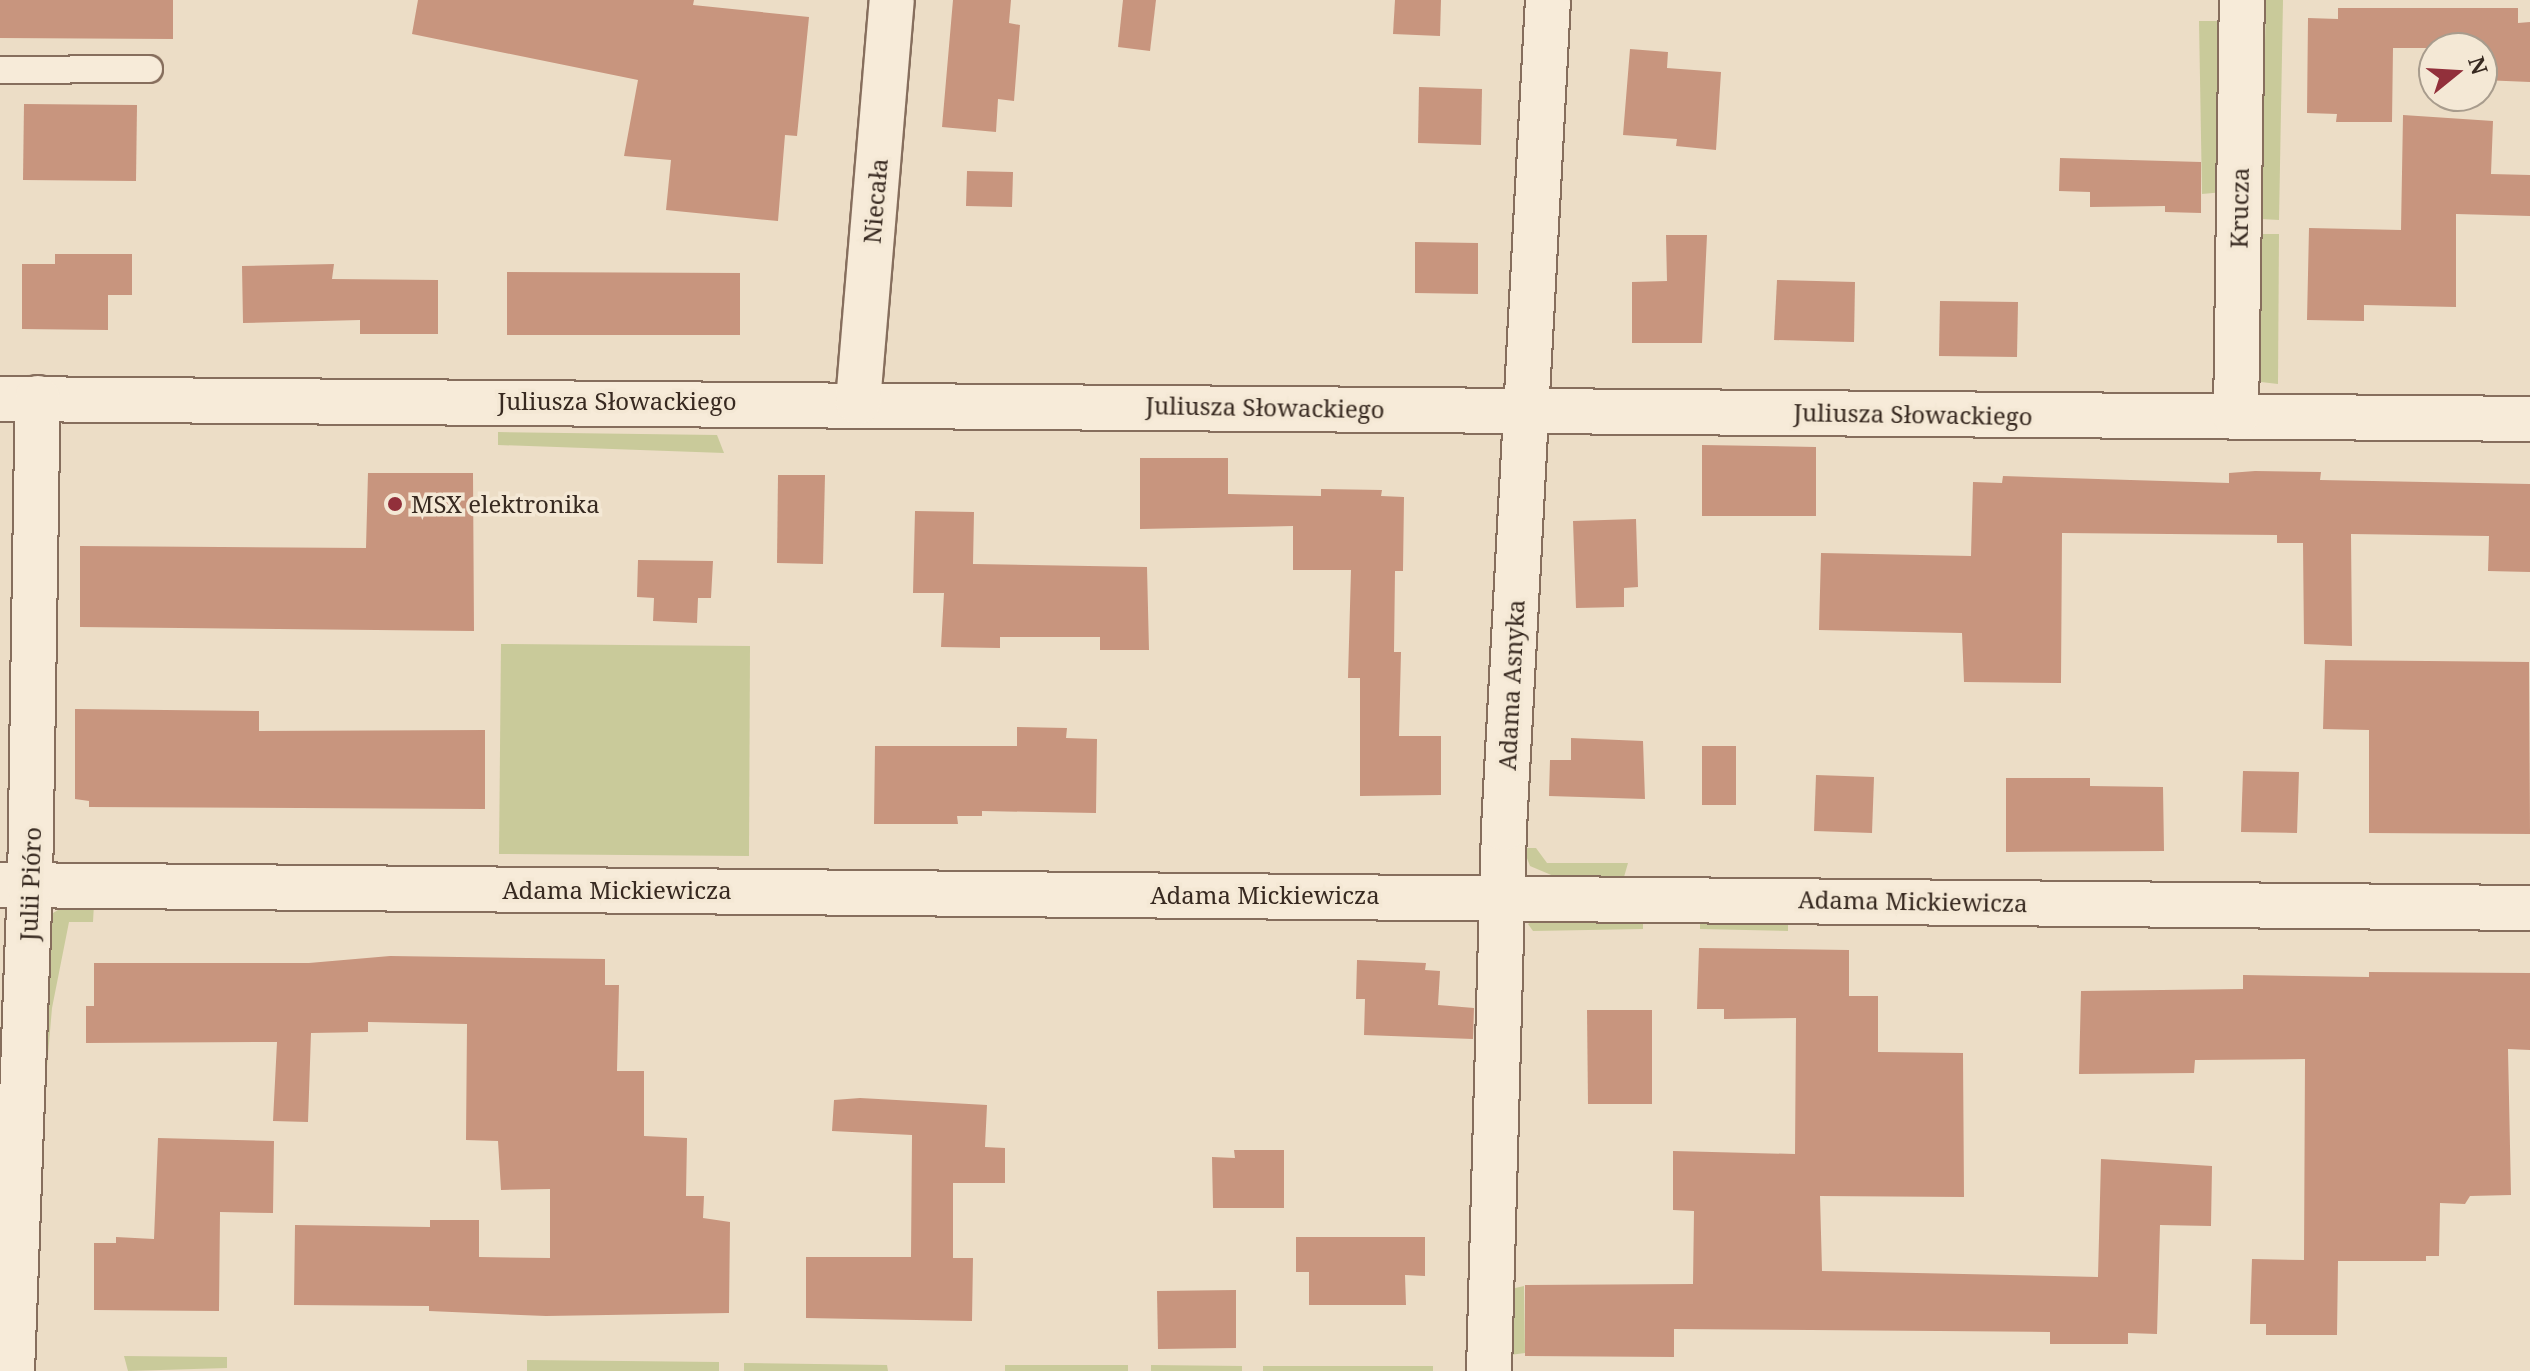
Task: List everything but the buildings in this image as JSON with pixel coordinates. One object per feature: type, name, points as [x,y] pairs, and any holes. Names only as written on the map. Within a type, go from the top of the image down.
[{"type":"street","name":"Niecała","points":[[858,402],[892,0]]},
{"type":"street","name":"Adama Asnyka","points":[[1489,1371],[1502,896],[1524,410],[1548,0]]},
{"type":"street","name":"Krucza","points":[[2236,417],[2242,0]]},
{"type":"street","name":"Juliusza Słowackiego","points":[[19,398],[858,402],[2530,419]]},
{"type":"street","name":"Julii Pióro","points":[[12,1371],[19,398]]},
{"type":"street","name":"Adama Mickiewicza","points":[[15,886],[1502,896],[2530,908]]},
{"type":"lane","points":[[0,70],[149,69]]},
{"type":"green space","points":[[2266,0],[2283,0],[2279,220],[2261,219]]},
{"type":"green space","points":[[2199,21],[2219,21],[2225,31],[2224,192],[2202,194]]},
{"type":"green space","points":[[2259,234],[2279,234],[2278,384],[2261,382],[2255,356]]},
{"type":"green space","points":[[498,432],[717,435],[724,453],[498,445]]},
{"type":"green space","points":[[501,644],[750,646],[749,856],[499,854]]},
{"type":"green space","points":[[1523,848],[1536,848],[1547,863],[1628,863],[1624,877],[1556,877],[1530,866]]},
{"type":"green space","points":[[94,904],[93,922],[69,922],[52,1008],[42,1125],[48,916],[63,907]]},
{"type":"green space","points":[[1643,918],[1643,929],[1533,931],[1528,924],[1536,919]]},
{"type":"green space","points":[[1700,919],[1788,919],[1788,931],[1700,929]]},
{"type":"green space","points":[[1524,1286],[1525,1353],[1510,1355],[1511,1289]]},
{"type":"green space","points":[[124,1356],[227,1357],[227,1368],[128,1371]]},
{"type":"green space","points":[[527,1360],[719,1362],[719,1371],[527,1371]]},
{"type":"green space","points":[[744,1363],[887,1365],[888,1371],[744,1371]]},
{"type":"green space","points":[[1005,1365],[1128,1365],[1128,1371],[1005,1371]]},
{"type":"green space","points":[[1151,1365],[1242,1366],[1242,1371],[1151,1371]]},
{"type":"green space","points":[[1263,1366],[1433,1366],[1433,1371],[1263,1371]]},
{"type":"place","name":"MSX elektronika","points":[[395,504]]}]
